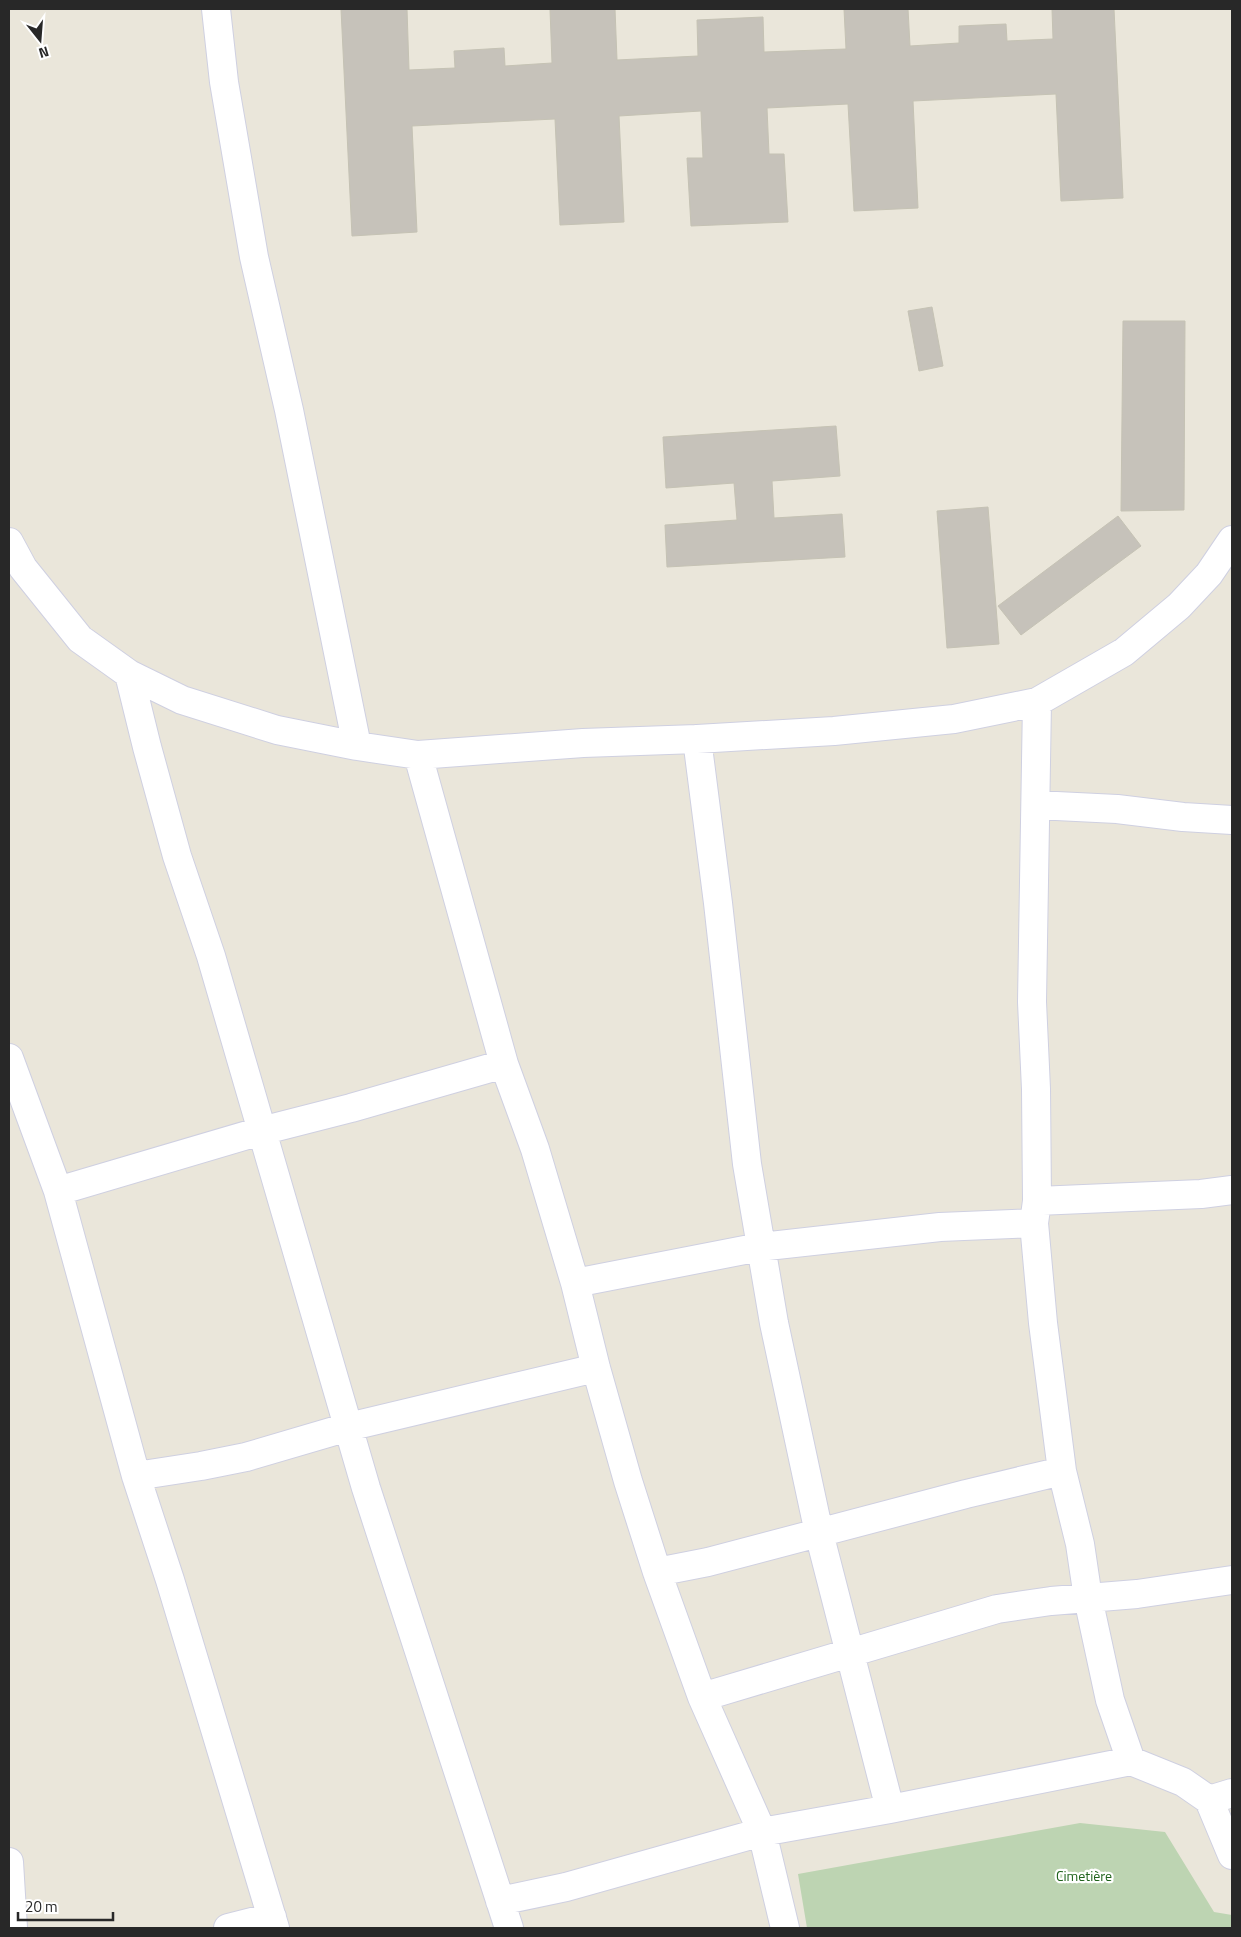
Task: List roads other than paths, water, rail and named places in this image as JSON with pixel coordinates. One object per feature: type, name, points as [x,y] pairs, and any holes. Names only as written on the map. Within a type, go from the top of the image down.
[{"type":"street","points":[[216,9],[224,82],[254,257],[289,410],[357,746]]},
{"type":"street","points":[[9,542],[23,568],[80,640],[129,674],[182,700],[277,730],[357,746],[418,755],[583,742],[697,739],[834,731],[945,720],[1037,702],[1124,652],[1179,606],[1220,578],[1232,540]]},
{"type":"street","points":[[129,674],[177,856],[211,956],[366,1488],[509,1928]]},
{"type":"street","points":[[1037,702],[1032,1002],[1036,1089],[1036,1212],[1043,1322],[1062,1472],[1080,1544],[1088,1598],[1110,1700],[1131,1761]]},
{"type":"street","points":[[697,739],[718,903],[747,1164],[760,1247],[774,1323],[819,1533],[890,1810]]},
{"type":"street","points":[[418,755],[504,1064],[535,1149],[575,1283],[596,1368],[628,1481],[657,1572],[702,1697],[762,1832],[786,1928]]},
{"type":"street","points":[[1036,804],[1117,809],[1183,817],[1232,820]]},
{"type":"street","points":[[9,1058],[58,1191],[136,1476],[170,1580],[274,1922],[228,1928]]},
{"type":"street","points":[[58,1191],[261,1131],[351,1108],[504,1064]]},
{"type":"street","points":[[575,1283],[760,1247],[940,1228],[1036,1212],[1232,1190]]},
{"type":"street","points":[[136,1476],[246,1457],[348,1427],[596,1368]]},
{"type":"street","points":[[657,1572],[708,1562],[966,1494],[1062,1472]]},
{"type":"street","points":[[702,1697],[997,1608],[1137,1594],[1232,1580]]},
{"type":"street","points":[[500,1901],[566,1887],[762,1832],[890,1810],[1131,1761],[1220,1797],[1232,1855]]},
{"type":"street","points":[[9,1862],[13,1928]]},
{"type":"park label","name":"Cimetière","points":[[1084,1876]]}]
